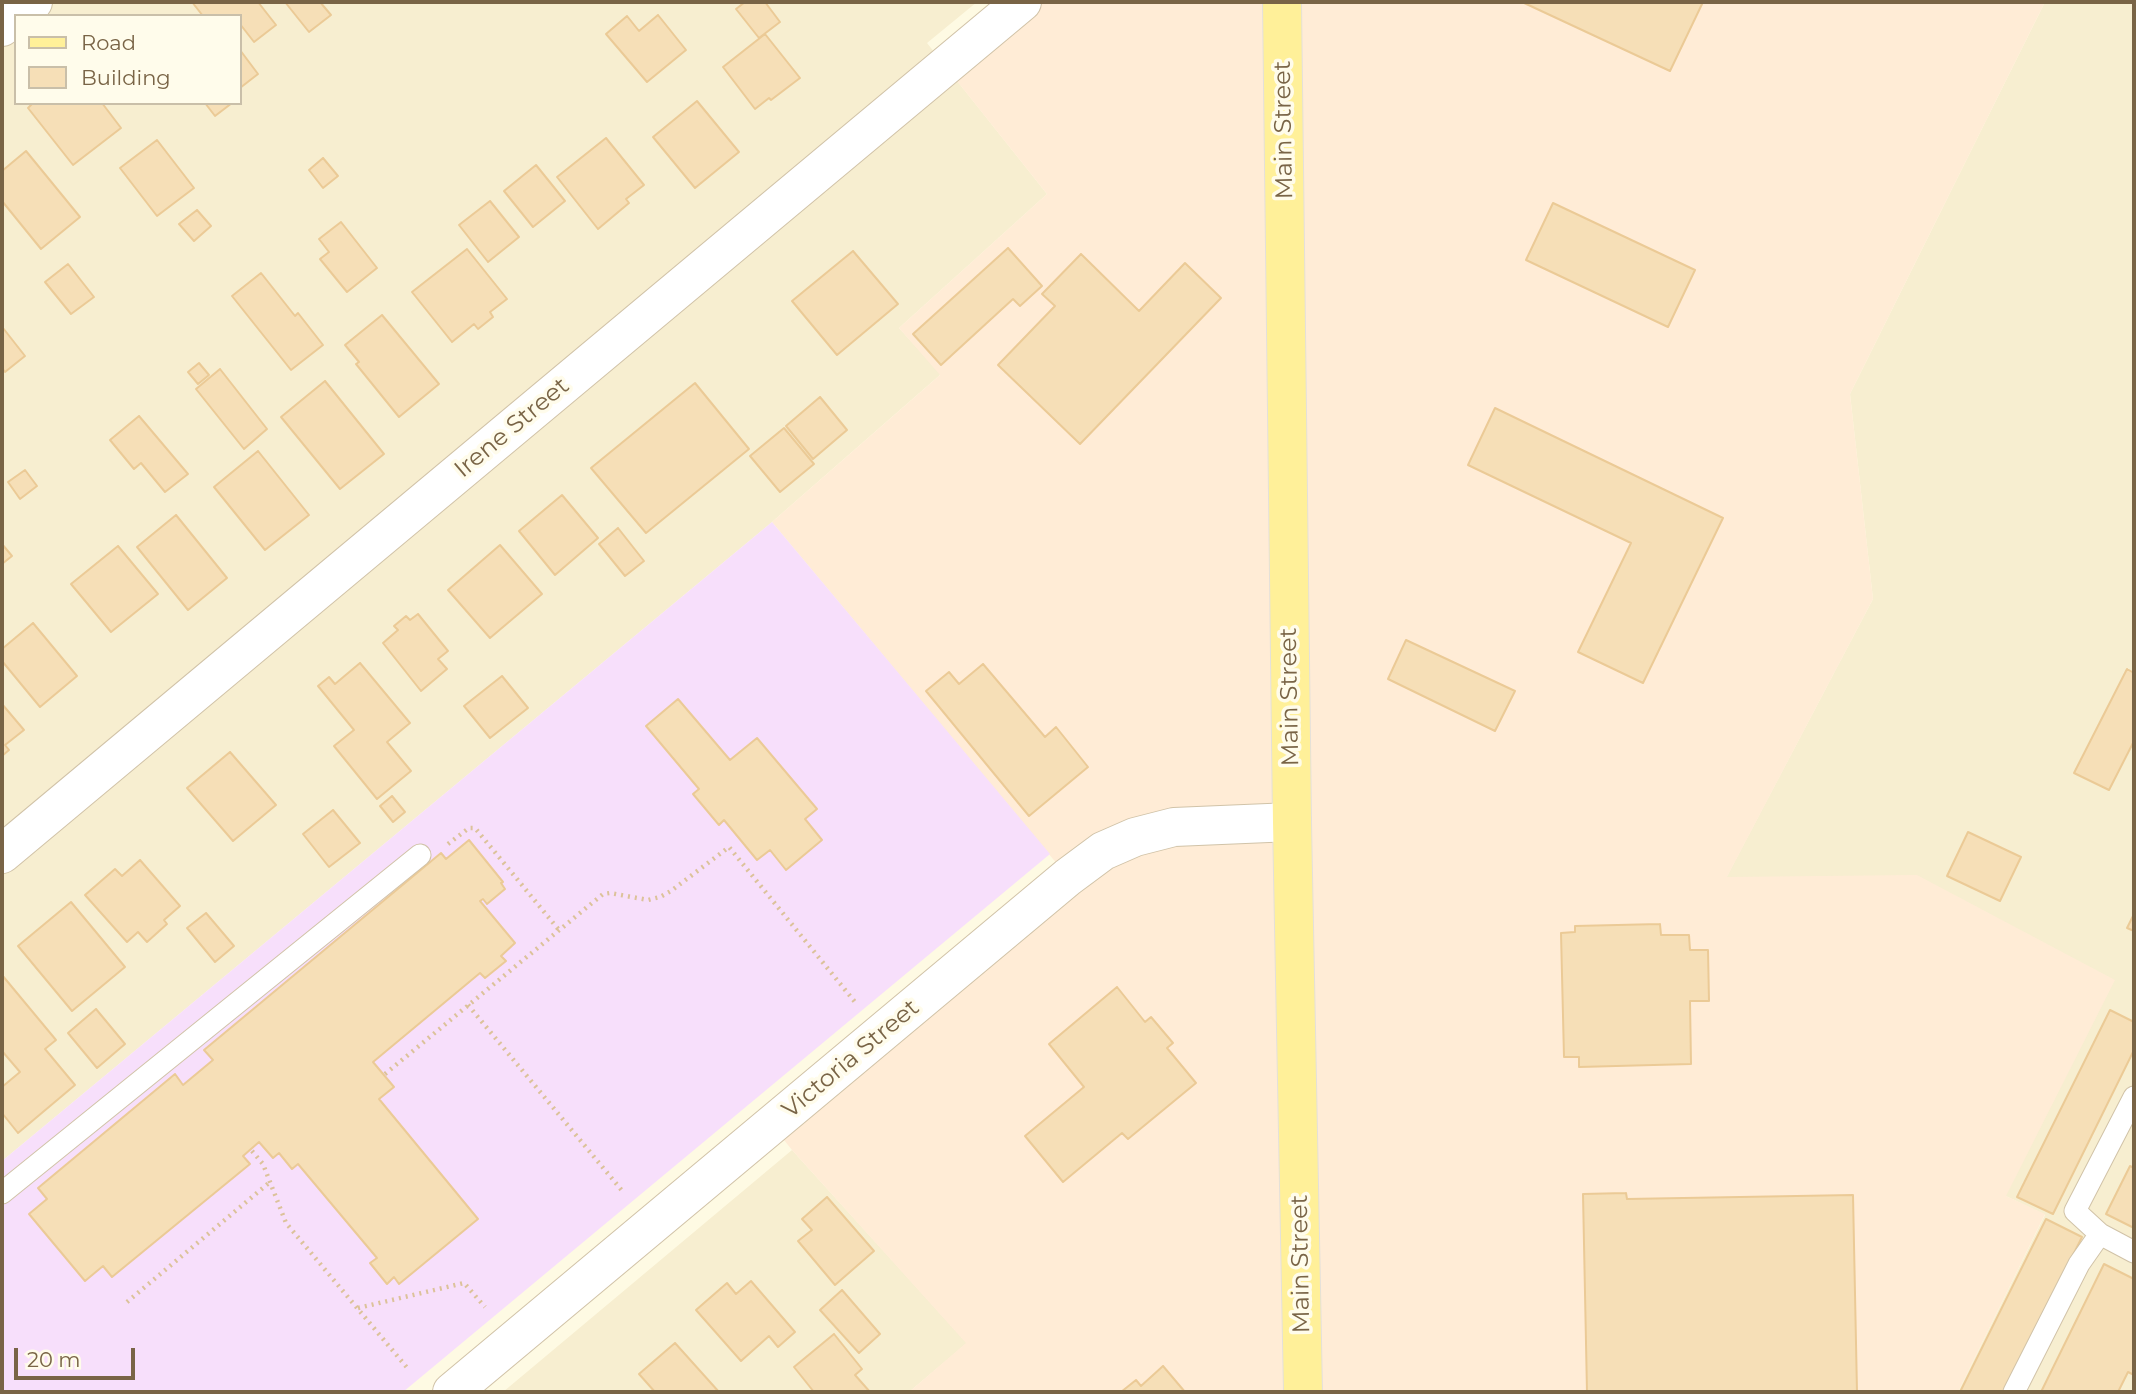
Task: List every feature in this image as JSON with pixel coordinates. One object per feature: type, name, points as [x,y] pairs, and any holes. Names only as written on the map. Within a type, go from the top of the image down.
[{"type":"main road","name":"Main Street","points":[[1282,2],[1292,822],[1303,1392]]},
{"type":"street","points":[[18,14],[33,2]]},
{"type":"street","name":"Irene Street","points":[[2,854],[1022,2]]},
{"type":"street","name":"Victoria Street","points":[[453,1392],[1037,903],[1103,851],[1135,837],[1174,827],[1292,822]]},
{"type":"lane","points":[[2,1193],[420,855]]},
{"type":"lane","points":[[2134,1097],[2075,1211],[2099,1234],[2134,1252]]},
{"type":"lane","points":[[2014,1392],[2079,1264],[2099,1234]]},
{"type":"path","points":[[420,855],[434,855],[469,828],[475,828],[559,930]]},
{"type":"path","points":[[385,1074],[603,894],[648,900],[660,897],[729,848],[855,1002]]},
{"type":"path","points":[[468,1005],[624,1193]]},
{"type":"path","points":[[252,1151],[263,1164],[286,1223],[409,1370]]},
{"type":"path","points":[[127,1303],[270,1182]]},
{"type":"path","points":[[358,1308],[464,1283],[485,1307]]},
{"type":"shaded area","points":[[2,2],[977,2],[927,43],[1047,194],[899,328],[941,374],[772,522],[2,1161]]},
{"type":"shaded area","points":[[997,2],[2045,2],[1850,394],[1873,599],[1727,877],[1917,875],[2115,980],[2006,1196],[2045,1214],[1958,1392],[909,1392],[966,1343],[772,1125],[1068,877],[772,522],[940,375],[899,328],[1047,194],[945,66]]},
{"type":"shaded area","points":[[2045,2],[2134,2],[2134,1392],[1958,1392],[2045,1215],[2006,1196],[1726,878],[1873,599],[1850,394]]},
{"type":"shaded area","points":[[772,522],[1050,854],[403,1392],[2,1392],[2,1161]]},
{"type":"shaded area","points":[[792,1150],[967,1343],[909,1392],[503,1392]]},
{"type":"building","points":[[192,2],[258,2],[276,25],[254,42],[242,27],[242,14],[201,14]]},
{"type":"building","points":[[285,2],[320,2],[331,15],[309,32]]},
{"type":"building","points":[[745,2],[765,2],[780,22],[759,38],[736,9]]},
{"type":"building","points":[[1522,2],[1703,2],[1670,71]]},
{"type":"building","points":[[658,15],[686,50],[647,82],[606,34],[627,16],[639,31]]},
{"type":"building","points":[[765,34],[800,78],[755,109],[723,67]]},
{"type":"building","points":[[242,53],[258,74],[242,86]]},
{"type":"building","points":[[697,101],[739,152],[695,188],[653,137]]},
{"type":"building","points":[[31,105],[104,105],[121,128],[73,165],[28,108]]},
{"type":"building","points":[[207,105],[229,105],[215,116]]},
{"type":"building","points":[[606,138],[644,185],[626,199],[629,203],[598,229],[557,177]]},
{"type":"building","points":[[157,140],[194,188],[157,216],[120,168]]},
{"type":"building","points":[[26,151],[80,217],[41,249],[2,201],[2,171]]},
{"type":"building","points":[[323,158],[338,176],[323,188],[309,170]]},
{"type":"building","points":[[536,165],[565,201],[533,227],[504,191]]},
{"type":"building","points":[[490,201],[519,237],[488,262],[459,225]]},
{"type":"building","points":[[1553,203],[1695,270],[1668,327],[1526,260]]},
{"type":"building","points":[[197,210],[211,226],[194,241],[179,224]]},
{"type":"building","points":[[341,222],[377,268],[347,292],[320,259],[329,252],[319,239]]},
{"type":"building","points":[[1008,248],[1042,286],[1020,306],[1013,299],[941,365],[913,334]]},
{"type":"building","points":[[467,249],[507,299],[490,312],[493,317],[478,329],[474,324],[452,342],[412,292]]},
{"type":"building","points":[[853,251],[898,304],[837,355],[792,301]]},
{"type":"building","points":[[1081,254],[1139,311],[1185,263],[1221,298],[1080,444],[998,365],[1055,306],[1042,294]]},
{"type":"building","points":[[68,264],[94,297],[71,314],[45,282]]},
{"type":"building","points":[[261,273],[295,316],[298,313],[323,345],[291,370],[232,296]]},
{"type":"building","points":[[382,315],[439,384],[399,417],[356,364],[359,362],[345,345]]},
{"type":"building","points":[[3,328],[25,356],[5,372],[2,368]]},
{"type":"building","points":[[199,363],[209,375],[198,384],[188,372]]},
{"type":"building","points":[[220,369],[267,429],[244,449],[196,389]]},
{"type":"building","points":[[325,381],[384,454],[340,489],[281,417]]},
{"type":"building","points":[[695,383],[749,449],[646,533],[591,468]]},
{"type":"building","points":[[820,397],[847,430],[813,459],[786,426]]},
{"type":"building","points":[[1495,408],[1723,518],[1643,683],[1578,652],[1631,543],[1468,465]]},
{"type":"building","points":[[139,416],[188,474],[165,492],[141,463],[134,469],[110,440]]},
{"type":"building","points":[[784,428],[814,464],[780,492],[750,456]]},
{"type":"building","points":[[258,451],[309,515],[265,550],[214,487]]},
{"type":"building","points":[[25,470],[37,486],[20,499],[8,482]]},
{"type":"building","points":[[562,495],[598,538],[555,575],[519,531]]},
{"type":"building","points":[[176,515],[227,578],[188,610],[137,547]]},
{"type":"building","points":[[618,528],[644,561],[625,576],[599,544]]},
{"type":"building","points":[[2,544],[12,556],[2,564]]},
{"type":"building","points":[[500,545],[542,594],[490,638],[448,590]]},
{"type":"building","points":[[118,546],[158,594],[111,632],[71,584]]},
{"type":"building","points":[[418,614],[448,651],[438,659],[447,669],[421,691],[383,643],[398,630],[394,626],[406,616],[410,620]]},
{"type":"building","points":[[33,623],[77,676],[40,707],[2,661],[2,649]]},
{"type":"building","points":[[1406,640],[1515,691],[1495,731],[1388,679]]},
{"type":"building","points":[[360,663],[410,723],[387,742],[411,771],[377,799],[334,746],[354,730],[318,686],[329,677],[335,684]]},
{"type":"building","points":[[983,664],[1045,737],[1056,727],[1088,767],[1029,816],[926,691],[949,672],[959,684]]},
{"type":"building","points":[[2127,669],[2134,673],[2134,741],[2109,790],[2074,773]]},
{"type":"building","points":[[502,676],[528,708],[490,738],[464,706]]},
{"type":"building","points":[[678,699],[730,760],[757,738],[817,809],[805,819],[822,840],[786,870],[770,850],[757,860],[724,820],[719,825],[693,794],[699,789],[646,726]]},
{"type":"building","points":[[2,704],[24,730],[5,745],[9,750],[2,756]]},
{"type":"building","points":[[230,752],[276,805],[233,841],[187,788]]},
{"type":"building","points":[[392,796],[405,812],[393,822],[380,806]]},
{"type":"building","points":[[333,810],[360,843],[329,867],[303,834]]},
{"type":"building","points":[[1968,832],[2021,857],[2000,901],[1947,876]]},
{"type":"building","points":[[469,840],[503,882],[501,883],[505,889],[487,904],[483,899],[480,901],[515,943],[501,956],[506,961],[485,978],[480,973],[373,1062],[394,1087],[379,1099],[478,1219],[399,1284],[394,1277],[387,1284],[370,1263],[377,1258],[298,1164],[292,1169],[279,1153],[273,1158],[259,1142],[243,1156],[250,1164],[112,1277],[103,1266],[85,1281],[29,1214],[47,1199],[38,1188],[175,1074],[183,1085],[213,1060],[204,1050],[441,853],[446,859]]},
{"type":"building","points":[[140,860],[180,906],[164,920],[167,924],[147,942],[138,932],[127,942],[85,895],[115,869],[122,876]]},
{"type":"building","points":[[71,902],[125,967],[72,1011],[18,946]]},
{"type":"building","points":[[206,913],[234,946],[215,962],[187,928]]},
{"type":"building","points":[[2134,914],[2134,931],[2127,928]]},
{"type":"building","points":[[1660,924],[1661,935],[1689,935],[1690,950],[1708,950],[1709,1001],[1690,1001],[1691,1064],[1579,1067],[1579,1057],[1564,1057],[1561,933],[1575,932],[1575,926]]},
{"type":"building","points":[[2,975],[56,1040],[45,1049],[75,1085],[18,1133],[2,1113],[2,1087],[20,1072],[2,1051]]},
{"type":"building","points":[[1117,987],[1145,1022],[1151,1017],[1173,1043],[1167,1048],[1196,1083],[1128,1139],[1122,1133],[1063,1182],[1025,1136],[1084,1087],[1049,1044]]},
{"type":"building","points":[[96,1009],[125,1044],[97,1068],[68,1033]]},
{"type":"building","points":[[2110,1010],[2134,1022],[2134,1050],[2053,1214],[2017,1197]]},
{"type":"building","points":[[2130,1166],[2134,1168],[2134,1228],[2106,1214]]},
{"type":"building","points":[[1626,1193],[1627,1199],[1853,1195],[1857,1392],[1587,1392],[1583,1194]]},
{"type":"building","points":[[827,1197],[874,1251],[835,1285],[798,1241],[812,1230],[802,1219]]},
{"type":"building","points":[[2046,1219],[2082,1237],[2005,1392],[1960,1392]]},
{"type":"building","points":[[2104,1264],[2134,1279],[2134,1375],[2128,1372],[2118,1392],[2041,1392]]},
{"type":"building","points":[[751,1281],[795,1332],[778,1347],[769,1336],[741,1361],[696,1310],[727,1283],[736,1294]]},
{"type":"building","points":[[842,1290],[880,1334],[859,1353],[820,1310]]},
{"type":"building","points":[[834,1334],[862,1369],[855,1375],[870,1392],[814,1392],[794,1367]]},
{"type":"building","points":[[675,1343],[719,1392],[655,1392],[639,1374]]},
{"type":"building","points":[[1163,1366],[1185,1392],[1121,1392],[1136,1380],[1141,1386]]}]
